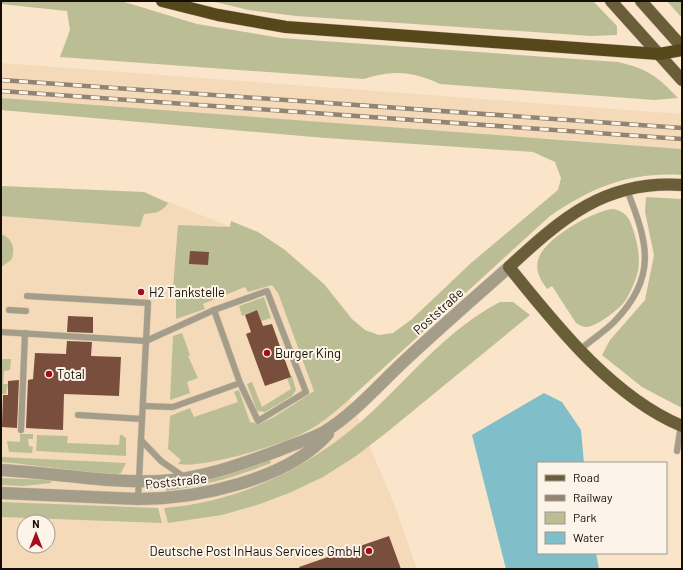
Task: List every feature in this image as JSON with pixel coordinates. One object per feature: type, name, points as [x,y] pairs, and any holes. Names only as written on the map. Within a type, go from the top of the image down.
[{"type":"highway","points":[[162,1],[218,16],[286,27],[659,54],[682,50]]},
{"type":"main road","points":[[611,1],[682,80]]},
{"type":"main road","points":[[641,1],[682,46]]},
{"type":"main road","points":[[681,425],[637,402],[601,370],[509,267],[562,221],[603,197],[627,190],[650,186],[682,185]]},
{"type":"street","name":"Poststraße","points":[[1,470],[31,471],[65,477],[159,481],[185,478],[248,461],[307,439],[334,425],[509,267]]},
{"type":"street","name":"Poststraße","points":[[1,493],[138,499],[160,499],[199,494],[246,482],[293,460],[327,436],[334,425]]},
{"type":"lane","points":[[581,349],[613,324],[631,303],[643,277],[645,250],[644,240],[627,190]]},
{"type":"lane","points":[[1,332],[146,341],[214,310],[268,291],[306,392],[258,421],[240,383],[214,310]]},
{"type":"lane","points":[[27,296],[148,303],[138,499]]},
{"type":"lane","points":[[9,310],[26,311]]},
{"type":"lane","points":[[21,430],[25,333]]},
{"type":"lane","points":[[143,406],[173,407],[240,383]]},
{"type":"lane","points":[[78,415],[142,418]]},
{"type":"lane","points":[[677,451],[681,425]]},
{"type":"lane","points":[[141,440],[161,461],[185,478]]},
{"type":"shaded area","points":[[1,63],[682,114],[682,149],[545,138],[326,138],[1,110]]},
{"type":"shaded area","points":[[1,186],[144,192],[231,227],[265,277],[285,287],[348,394],[396,509],[417,569],[1,569]]},
{"type":"green space","points":[[1,1],[121,1],[197,24],[281,38],[618,62],[637,67],[651,74],[678,98],[654,100],[440,84],[420,76],[402,73],[384,74],[364,79],[60,57],[70,30],[67,11],[1,4]]},
{"type":"green space","points":[[211,1],[593,1],[617,26],[617,35],[591,36],[296,16],[249,10]]},
{"type":"green space","points":[[667,1],[682,1],[682,18]]},
{"type":"green space","points":[[1,98],[682,149],[682,175],[645,176],[628,179],[597,189],[550,216],[344,404],[312,428],[281,442],[244,454],[205,463],[190,465],[178,464],[181,460],[168,449],[170,416],[190,408],[194,417],[238,402],[234,392],[239,390],[250,422],[259,424],[274,417],[314,391],[278,293],[272,285],[248,292],[245,287],[203,304],[205,309],[176,319],[176,289],[173,288],[178,225],[230,227],[231,221],[258,232],[285,250],[324,284],[352,319],[365,330],[379,335],[393,333],[412,319],[471,263],[558,190],[561,178],[555,162],[533,152],[326,138],[1,110]]},
{"type":"green space","points":[[1,186],[144,192],[168,203],[160,211],[144,214],[140,227],[1,216]]},
{"type":"green space","points":[[646,197],[682,199],[682,408],[642,387],[602,355],[610,340],[645,300],[654,255],[645,212]]},
{"type":"green space","points":[[613,209],[625,214],[633,227],[637,243],[639,264],[637,275],[629,295],[618,308],[608,317],[596,324],[584,327],[576,323],[552,286],[547,289],[538,272],[537,264],[542,252],[549,243],[570,227],[582,220]]},
{"type":"green space","points":[[1,234],[11,241],[13,252],[11,260],[1,267]]},
{"type":"green space","points":[[264,297],[271,318],[261,321],[257,310],[242,316],[239,306]]},
{"type":"green space","points":[[500,302],[513,302],[530,315],[356,456],[323,477],[289,493],[260,504],[222,515],[168,523],[164,508],[194,504],[251,488],[304,462],[329,446],[376,408],[449,337],[482,312]]},
{"type":"green space","points":[[182,333],[190,355],[188,356],[198,378],[187,382],[190,393],[170,400],[173,336]]},
{"type":"green space","points":[[1,359],[11,359],[10,370],[4,371],[3,384],[8,384],[6,394],[2,394],[2,402]]},
{"type":"green space","points":[[292,376],[296,390],[292,396],[265,412],[257,411],[247,384],[252,382],[262,407],[291,389],[287,378]]},
{"type":"green space","points":[[20,434],[33,434],[33,439],[28,439],[29,446],[33,447],[32,453],[9,452],[7,441],[20,442]]},
{"type":"green space","points":[[37,435],[68,436],[67,443],[119,445],[120,435],[122,435],[126,438],[126,456],[36,451]]},
{"type":"green space","points":[[1,457],[126,463],[121,473],[113,475],[1,462]]},
{"type":"green space","points":[[270,459],[271,463],[232,477],[206,484],[166,491],[166,485]]},
{"type":"green space","points":[[1,478],[51,480],[51,483],[23,486],[1,485]]},
{"type":"green space","points":[[2,502],[158,508],[162,523],[56,519],[56,514],[16,514],[16,518],[1,517]]},
{"type":"water","points":[[544,393],[562,402],[581,430],[584,462],[537,462],[537,554],[596,554],[599,569],[506,569],[472,435]]},
{"type":"building","points":[[190,251],[209,252],[208,265],[189,264]]},
{"type":"building","name":"Burger King","points":[[257,310],[263,326],[272,324],[291,377],[265,386],[246,334],[251,332],[245,315]]},
{"type":"building","points":[[68,316],[93,317],[93,333],[67,332]]},
{"type":"building","points":[[67,341],[92,342],[91,356],[121,357],[119,396],[64,394],[63,430],[26,428],[28,380],[33,379],[35,353],[66,354]]},
{"type":"building","points":[[19,380],[17,428],[2,427],[3,395],[8,395],[8,381]]},
{"type":"building","name":"Deutsche Post InHaus Services GmbH","points":[[389,536],[401,569],[300,569],[299,567]]},
{"type":"railway","points":[[1,80],[682,128]]},
{"type":"railway","points":[[1,91],[682,139]]},
{"type":"place","name":"H2 Tankstelle","points":[[141,292]]},
{"type":"place","name":"Burger King","points":[[267,353]]},
{"type":"place","name":"Total","points":[[49,374]]},
{"type":"place","name":"Deutsche Post InHaus Services GmbH","points":[[369,551]]}]
